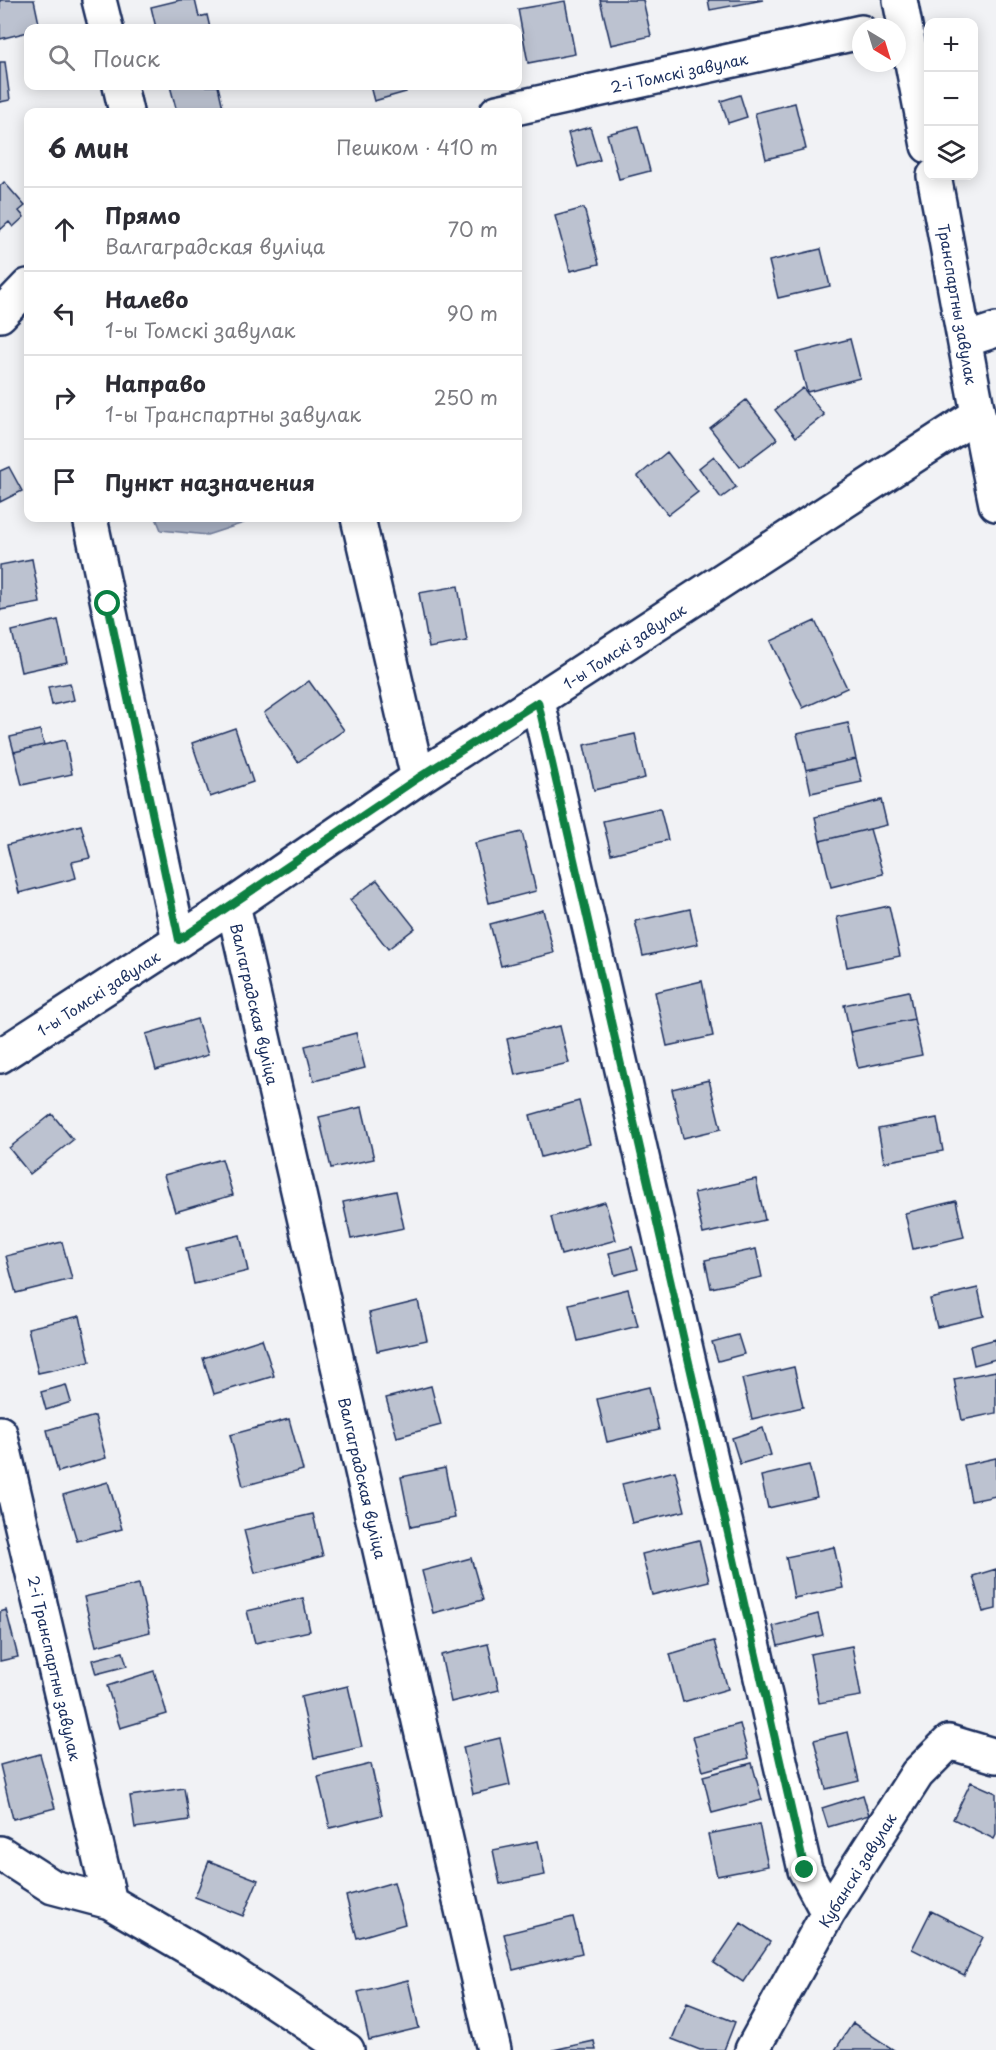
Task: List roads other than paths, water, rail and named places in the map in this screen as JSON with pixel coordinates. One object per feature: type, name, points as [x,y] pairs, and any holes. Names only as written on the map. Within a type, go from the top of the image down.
[{"type":"street","points":[[99,0],[105,24]]},
{"type":"street","points":[[896,16],[924,130]]},
{"type":"street","name":"2-і Томскі завулак","points":[[515,108],[852,34]]},
{"type":"street","points":[[121,90],[125,108]]},
{"type":"street","name":"Транспартны завулак","points":[[935,180],[977,415],[996,504]]},
{"type":"street","points":[[0,315],[24,290]]},
{"type":"street","points":[[965,340],[996,330]]},
{"type":"street","name":"1-ы Томскі завулак","points":[[0,1056],[233,905],[418,778],[977,415]]},
{"type":"street","points":[[91,522],[179,940]]},
{"type":"street","points":[[359,522],[418,778]]},
{"type":"street","points":[[538,702],[805,1870],[828,1913]]},
{"type":"street","name":"Валгаградская вуліца","points":[[233,905],[494,2050]]},
{"type":"street","name":"2-і Транспартны завулак","points":[[0,1433],[110,1902]]},
{"type":"street","name":"Кубанскі завулак","points":[[753,2050],[828,1913],[917,1774],[949,1742],[996,1756]]},
{"type":"street","points":[[0,1853],[53,1887],[110,1902],[230,1972],[347,2050]]},
{"type":"water","points":[[158,522],[244,522],[207,535],[161,530]]}]
